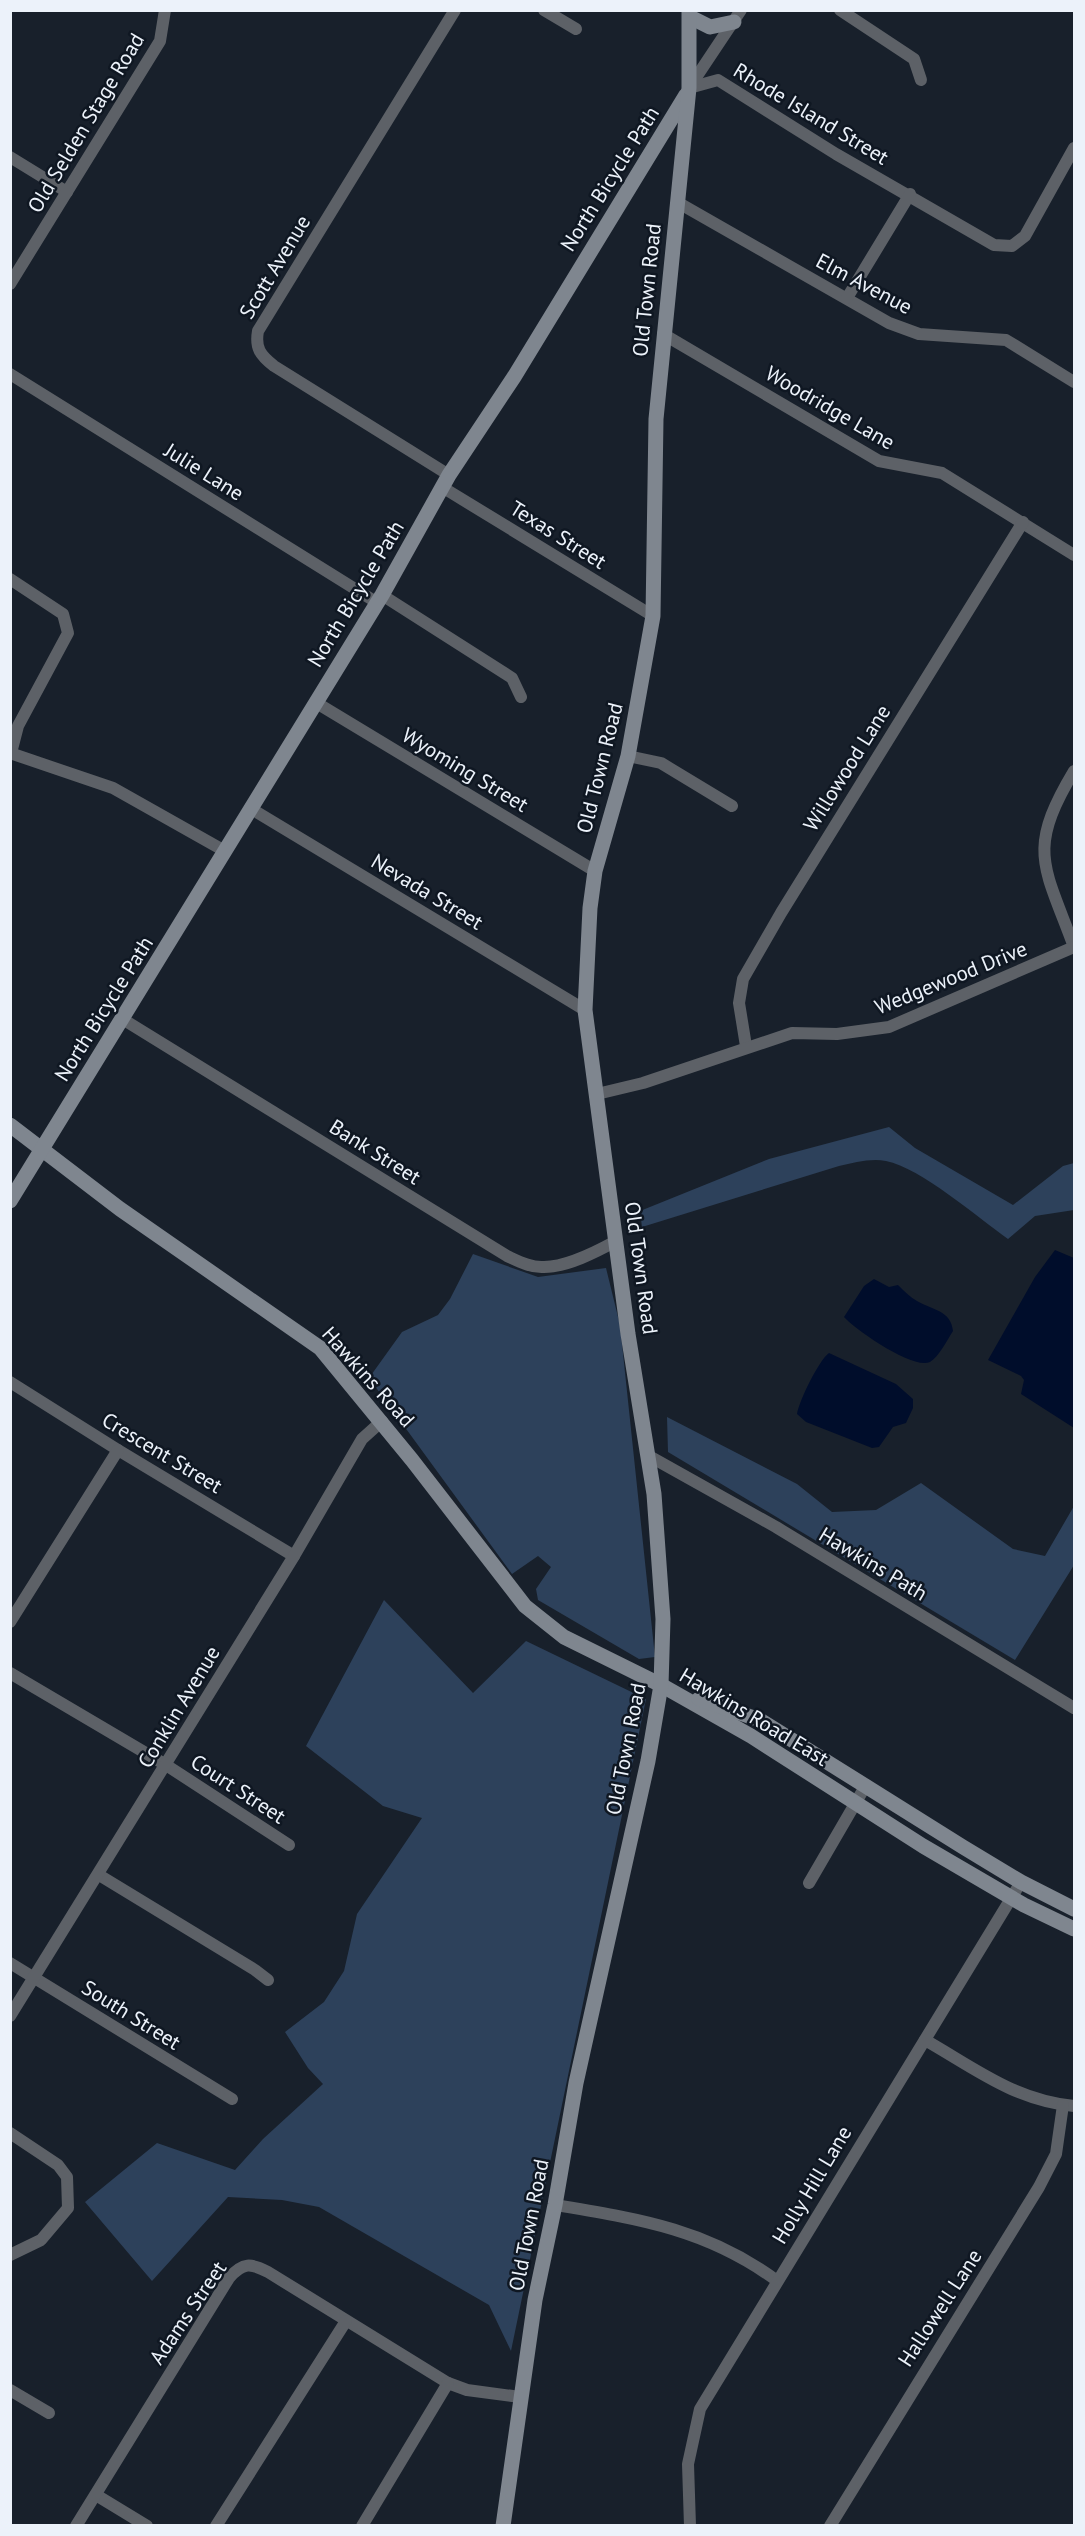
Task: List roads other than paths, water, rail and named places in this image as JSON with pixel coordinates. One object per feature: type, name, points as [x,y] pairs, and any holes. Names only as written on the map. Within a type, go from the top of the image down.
[{"type":"street","name":"Old Selden Stage Road","points":[[10,284],[160,41],[165,10]]},
{"type":"street","name":"Scott Avenue","points":[[446,481],[274,366],[261,356],[256,344],[258,331],[455,10]]},
{"type":"street","points":[[544,10],[576,29]]},
{"type":"street","points":[[840,10],[914,59],[921,80]]},
{"type":"street","points":[[690,14],[710,27],[737,16]]},
{"type":"street","name":"Old Town Road","points":[[503,2526],[535,2300],[555,2205],[576,2083],[648,1761],[662,1685],[663,1619],[649,1456],[616,1241],[585,1010],[590,908],[595,871],[628,756],[653,616],[656,419],[689,88],[690,14]]},
{"type":"street","name":"North Bicycle Path","points":[[10,1201],[124,1020],[223,850],[379,599],[446,481],[514,377],[689,88],[737,16]]},
{"type":"street","name":"Rhode Island Street","points":[[689,88],[718,80],[836,153],[910,194],[994,245],[1012,246],[1025,236],[1074,148]]},
{"type":"street","points":[[656,144],[666,145],[682,156]]},
{"type":"street","points":[[10,157],[67,192]]},
{"type":"street","points":[[847,298],[910,194]]},
{"type":"street","name":"Elm Avenue","points":[[677,202],[889,323],[919,334],[1006,340],[1074,382]]},
{"type":"street","name":"Woodridge Lane","points":[[663,334],[879,461],[942,473],[1074,555]]},
{"type":"street","name":"Julie Lane","points":[[10,374],[512,678],[520,697]]},
{"type":"street","name":"Texas Street","points":[[446,481],[653,616]]},
{"type":"street","name":"Willowood Lane","points":[[746,1046],[739,1003],[743,979],[781,913],[1023,522]]},
{"type":"street","points":[[10,579],[63,614],[68,633],[18,726],[11,753],[112,788],[223,850]]},
{"type":"street","name":"Wyoming Street","points":[[315,702],[595,871]]},
{"type":"street","points":[[628,756],[661,763],[732,806]]},
{"type":"street","points":[[1074,771],[1052,809],[1043,844],[1043,859],[1074,947]]},
{"type":"street","name":"Nevada Street","points":[[250,808],[585,1010]]},
{"type":"street","name":"Wedgewood Drive","points":[[597,1094],[643,1083],[746,1046],[792,1033],[837,1034],[889,1027],[1074,947]]},
{"type":"street","name":"Bank Street","points":[[124,1020],[507,1256],[524,1264],[544,1268],[567,1263],[616,1241]]},
{"type":"street","name":"Hawkins Road","points":[[10,1125],[43,1147],[120,1209],[320,1348],[381,1421],[525,1606],[564,1637],[662,1685]]},
{"type":"street","name":"Crescent Street","points":[[10,1382],[294,1556]]},
{"type":"street","name":"Conklin Avenue","points":[[10,2016],[35,1979],[294,1556],[362,1439],[381,1421]]},
{"type":"street","points":[[10,1622],[118,1450]]},
{"type":"street","name":"Hawkins Path","points":[[649,1456],[776,1527],[1074,1708]]},
{"type":"street","name":"Court Street","points":[[10,1673],[166,1765],[289,1845]]},
{"type":"street","name":"Hawkins Road East","points":[[662,1685],[760,1720],[1021,1882],[1074,1910]]},
{"type":"street","name":"Hawkins Road East","points":[[662,1685],[751,1736],[856,1805],[1012,1898],[1074,1929]]},
{"type":"street","points":[[809,1883],[866,1785]]},
{"type":"street","points":[[99,1875],[268,1980]]},
{"type":"street","name":"Holly Hill Lane","points":[[690,2526],[688,2464],[700,2409],[776,2280],[1021,1882]]},
{"type":"street","name":"South Street","points":[[10,1963],[232,2099]]},
{"type":"street","points":[[925,2040],[1010,2091],[1037,2100],[1069,2106]]},
{"type":"street","name":"Hallowell Lane","points":[[830,2526],[917,2381],[1039,2187],[1056,2154],[1069,2106]]},
{"type":"street","points":[[10,2133],[58,2165],[67,2177],[68,2208],[41,2240],[10,2255]]},
{"type":"street","points":[[555,2205],[658,2224],[692,2233],[753,2263],[776,2280]]},
{"type":"street","name":"Adams Street","points":[[76,2526],[229,2277],[244,2265],[253,2264],[448,2383],[467,2390],[520,2397]]},
{"type":"street","points":[[216,2526],[346,2321]]},
{"type":"street","points":[[362,2526],[448,2383]]},
{"type":"street","points":[[10,2390],[49,2413]]},
{"type":"street","points":[[96,2495],[147,2526]]}]
